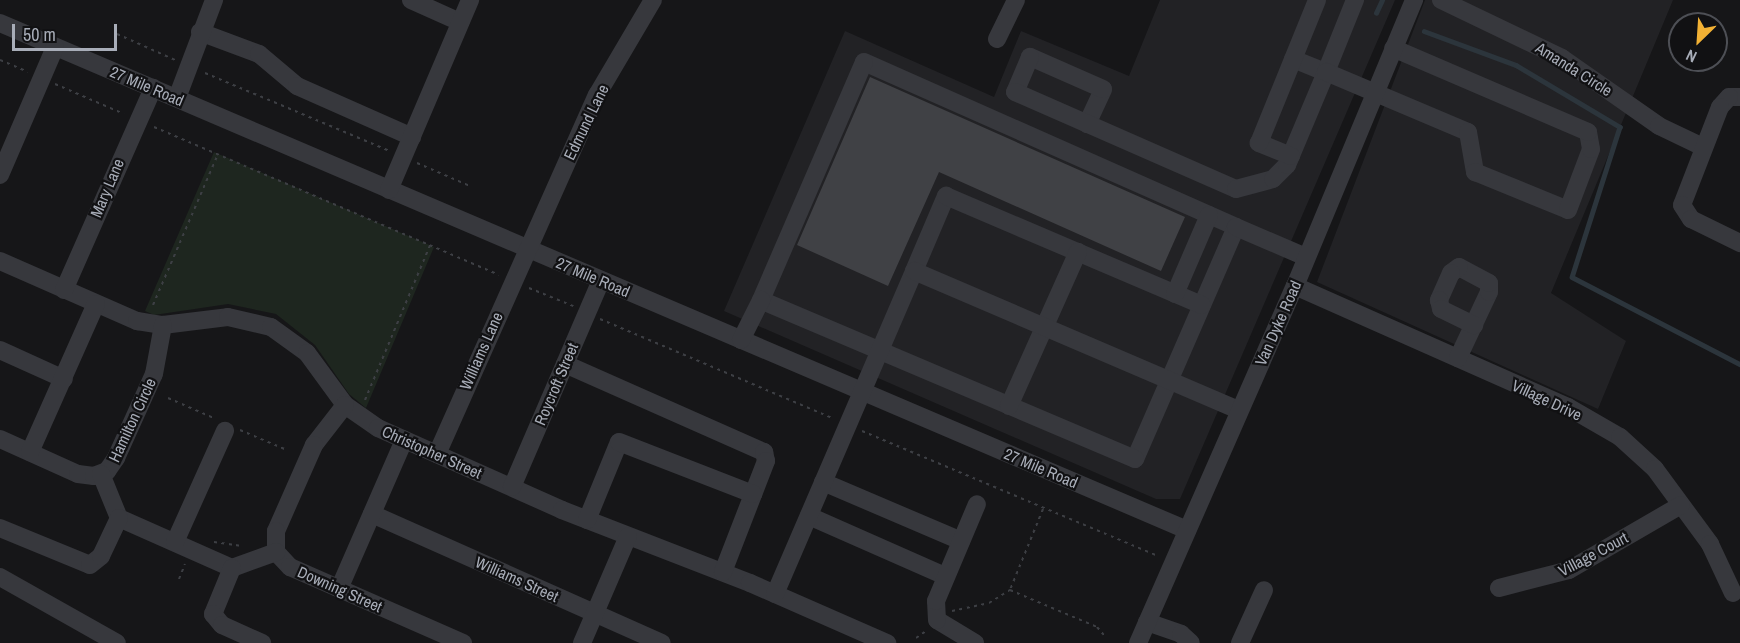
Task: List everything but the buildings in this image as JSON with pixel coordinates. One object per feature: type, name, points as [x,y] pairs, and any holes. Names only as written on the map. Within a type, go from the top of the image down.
[{"type":"street","points":[[177,98],[214,0]]},
{"type":"street","points":[[411,0],[460,22]]},
{"type":"street","points":[[389,190],[470,0]]},
{"type":"street","name":"Edmund Lane","points":[[527,249],[597,95],[653,0]]},
{"type":"street","points":[[997,39],[1016,0]]},
{"type":"street","points":[[1291,156],[1258,143],[1317,0]]},
{"type":"street","points":[[1087,124],[1103,88],[1030,57],[1015,92],[1087,124],[1236,189],[1273,179],[1291,156],[1355,0]]},
{"type":"street","name":"Van Dyke Road","points":[[1138,643],[1294,286],[1413,0]]},
{"type":"street","name":"Amanda Circle","points":[[1441,0],[1465,5],[1562,58],[1659,126],[1703,147]]},
{"type":"street","name":"27 Mile Road","points":[[0,23],[1187,530]]},
{"type":"street","points":[[200,32],[259,54],[297,86],[412,137]]},
{"type":"street","points":[[0,175],[55,47]]},
{"type":"street","points":[[1293,59],[1468,132],[1474,172],[1568,210],[1591,149],[1588,132],[1393,48]]},
{"type":"street","points":[[741,340],[864,62],[1306,257]]},
{"type":"street","name":"Mary Lane","points":[[64,290],[153,88]]},
{"type":"street","points":[[1740,97],[1729,97],[1720,106],[1682,205],[1691,219],[1740,243]]},
{"type":"street","points":[[776,594],[946,196],[1202,305]]},
{"type":"street","points":[[1175,294],[1209,215]]},
{"type":"street","points":[[760,300],[1135,459],[1236,227]]},
{"type":"street","name":"Williams Lane","points":[[437,454],[527,249]]},
{"type":"street","points":[[1009,406],[1077,252]]},
{"type":"street","name":"Christopher Street","points":[[0,261],[137,321],[164,325],[228,317],[271,327],[307,353],[345,405],[366,422],[587,520],[723,572],[887,643]]},
{"type":"street","points":[[914,271],[1239,410]]},
{"type":"street","name":"Roycroft Street","points":[[512,487],[601,280]]},
{"type":"street","name":"Village Drive","points":[[1294,286],[1568,407],[1620,437],[1655,469],[1710,544],[1733,593]]},
{"type":"street","points":[[30,452],[96,304]]},
{"type":"street","points":[[1458,358],[1474,324]]},
{"type":"street","name":"Hamilton Circle","points":[[0,439],[78,474],[101,474],[117,458],[154,374],[164,325]]},
{"type":"street","points":[[0,350],[64,379]]},
{"type":"street","points":[[565,364],[764,452],[766,461],[723,572]]},
{"type":"street","points":[[101,474],[119,518],[232,568],[276,552],[276,531],[314,445],[345,405]]},
{"type":"street","points":[[175,543],[225,431]]},
{"type":"street","points":[[339,589],[404,440]]},
{"type":"street","points":[[587,520],[619,442],[753,494]]},
{"type":"street","points":[[823,482],[961,541]]},
{"type":"street","points":[[975,643],[938,621],[936,601],[977,504]]},
{"type":"street","name":"Village Court","points":[[1499,588],[1569,570],[1681,505]]},
{"type":"street","name":"Williams Street","points":[[372,514],[663,643]]},
{"type":"street","points":[[808,516],[945,576]]},
{"type":"street","points":[[0,528],[90,565],[101,556],[119,518]]},
{"type":"street","points":[[582,643],[628,536]]},
{"type":"street","name":"Downing Street","points":[[276,552],[290,567],[463,643]]},
{"type":"street","points":[[232,568],[213,614],[222,626],[262,643]]},
{"type":"street","points":[[0,577],[117,643]]},
{"type":"street","points":[[1240,643],[1264,590]]},
{"type":"street","points":[[1147,622],[1181,634],[1191,643]]},
{"type":"path","points":[[117,34],[181,63]]},
{"type":"path","points":[[0,60],[32,74]]},
{"type":"path","points":[[200,72],[399,155]]},
{"type":"path","points":[[51,83],[578,308]]},
{"type":"path","points":[[153,305],[218,154]]},
{"type":"path","points":[[410,160],[470,186]]},
{"type":"path","points":[[365,400],[430,245]]},
{"type":"path","points":[[596,317],[839,421]]},
{"type":"path","points":[[857,429],[1155,557],[1163,552]]},
{"type":"path","points":[[916,638],[952,610],[989,603],[1010,590],[1043,509]]},
{"type":"path","points":[[1010,590],[1096,627],[1104,635]]},
{"type":"shaded area","points":[[1160,0],[1395,0],[1180,499],[1156,499],[724,311],[845,31],[994,97],[1021,31],[1129,76]]},
{"type":"shaded area","points":[[1425,0],[1673,0],[1551,293],[1626,341],[1598,409],[1317,282]]},
{"type":"shaded area","points":[[214,152],[434,247],[366,408],[349,394],[315,345],[276,314],[228,304],[154,315],[145,311]]},
{"type":"waterway","points":[[1376,13],[1382,0]]},
{"type":"waterway","points":[[1424,31],[1516,65],[1620,127],[1572,277],[1740,364]]}]
